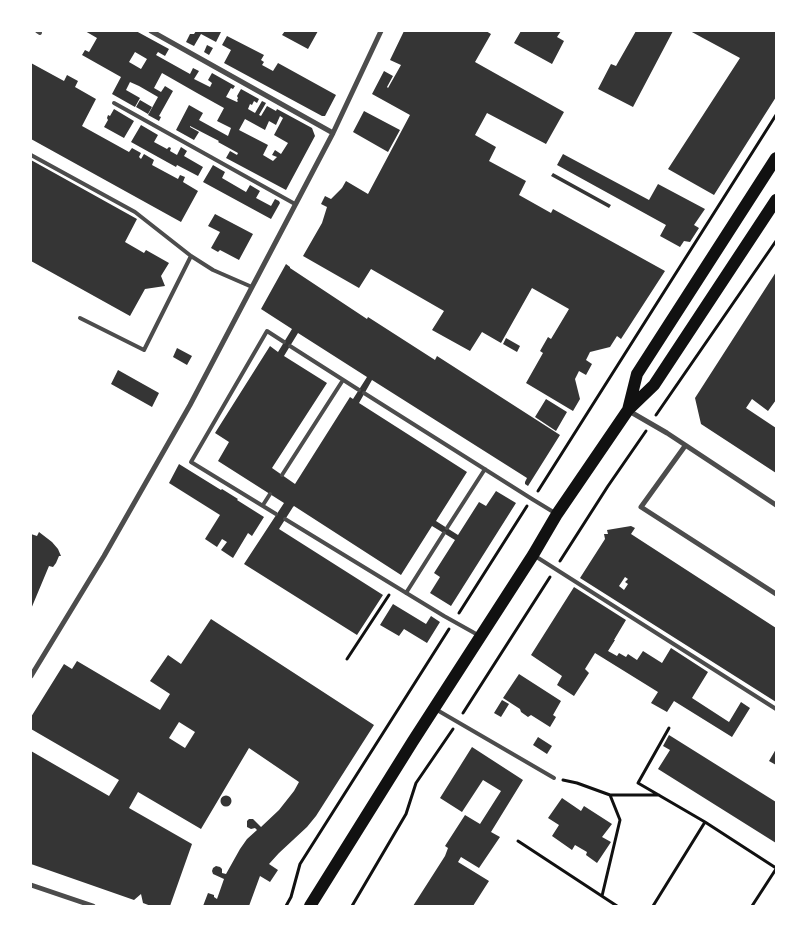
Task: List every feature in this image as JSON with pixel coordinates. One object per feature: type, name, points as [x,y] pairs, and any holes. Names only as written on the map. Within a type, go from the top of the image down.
[{"type":"main road","points":[[628,410],[637,374],[776,158]]},
{"type":"main road","points":[[310,906],[558,514],[628,410],[654,385],[776,200]]},
{"type":"street","points":[[151,31],[333,132]]},
{"type":"street","points":[[31,676],[104,556],[190,405],[333,132],[381,31]]},
{"type":"street","points":[[628,410],[667,433],[776,505]]},
{"type":"street","points":[[685,446],[641,507],[776,594]]},
{"type":"street","points":[[31,885],[93,906]]},
{"type":"lane","points":[[114,103],[296,204]]},
{"type":"lane","points":[[31,155],[135,212],[191,256],[213,270],[252,288]]},
{"type":"lane","points":[[80,318],[144,350],[191,256]]},
{"type":"lane","points":[[276,514],[191,462],[266,331],[284,342]]},
{"type":"lane","points":[[290,346],[359,390]]},
{"type":"lane","points":[[282,475],[343,380]]},
{"type":"lane","points":[[364,393],[532,500],[558,514]]},
{"type":"lane","points":[[448,528],[485,469]]},
{"type":"lane","points":[[263,505],[270,494]]},
{"type":"lane","points":[[285,519],[480,637]]},
{"type":"lane","points":[[406,593],[444,533]]},
{"type":"lane","points":[[533,555],[776,709]]},
{"type":"lane","points":[[435,708],[554,778]]},
{"type":"path","points":[[352,906],[406,814],[416,783],[458,722],[608,486],[776,241]]},
{"type":"path","points":[[347,659],[394,586]]},
{"type":"path","points":[[669,728],[638,783],[705,822],[776,868],[752,906]]},
{"type":"path","points":[[554,778],[577,782],[610,795],[659,795]]},
{"type":"path","points":[[602,896],[620,820],[610,795]]},
{"type":"path","points":[[653,906],[705,822]]},
{"type":"path","points":[[518,840],[617,906]]},
{"type":"building","points":[[85,31],[136,31],[169,49],[165,56],[158,52],[156,55],[190,74],[193,68],[199,71],[194,79],[210,87],[212,83],[208,80],[212,73],[235,86],[233,89],[231,88],[226,97],[237,102],[237,96],[241,89],[259,99],[257,103],[254,101],[252,105],[250,104],[248,109],[255,113],[262,101],[266,103],[259,115],[261,116],[267,106],[276,111],[277,109],[312,128],[315,136],[286,190],[226,158],[230,151],[237,155],[238,153],[219,141],[190,126],[199,132],[194,140],[176,130],[189,105],[203,113],[199,120],[228,136],[231,128],[217,121],[224,108],[162,73],[154,88],[161,92],[165,86],[173,91],[159,116],[161,117],[159,121],[148,115],[158,97],[139,86],[130,82],[126,90],[140,98],[135,107],[112,94],[121,77],[82,55],[85,50],[89,52],[97,38]],"holes":[[[135,52],[147,59],[141,69],[129,62]],[[280,116],[283,118],[274,135],[288,143],[281,154],[275,150],[272,155],[277,157],[273,161],[263,155],[268,145],[239,130],[245,119],[265,130],[269,121],[276,125]]]},
{"type":"building","points":[[196,31],[221,32],[216,42],[201,34],[194,46],[186,42],[190,34],[194,34]]},
{"type":"building","points":[[285,31],[318,31],[308,49],[282,35]]},
{"type":"building","points":[[404,31],[486,31],[491,34],[475,62],[564,112],[546,144],[487,113],[475,135],[496,147],[489,161],[526,181],[519,195],[551,213],[553,209],[665,271],[621,339],[617,336],[610,347],[590,352],[586,360],[592,364],[586,375],[579,371],[575,379],[580,399],[573,411],[526,383],[543,353],[540,351],[548,337],[551,339],[569,309],[532,288],[501,343],[482,332],[470,351],[432,330],[444,311],[371,269],[359,288],[303,256],[322,223],[327,207],[321,204],[325,196],[331,199],[346,181],[368,194],[410,115],[372,94],[384,71],[393,76],[388,88],[401,65],[390,60]]},
{"type":"building","points":[[521,31],[561,31],[557,37],[564,41],[552,64],[514,43]]},
{"type":"building","points":[[636,31],[673,31],[633,107],[598,89],[611,64],[616,66]]},
{"type":"building","points":[[690,31],[776,31],[776,97],[714,195],[668,169],[740,58]]},
{"type":"building","points":[[227,36],[264,55],[261,60],[264,62],[262,65],[273,71],[278,63],[336,95],[325,116],[224,63],[231,50],[222,45]]},
{"type":"building","points":[[207,45],[213,48],[209,55],[204,52]]},
{"type":"building","points":[[31,63],[64,81],[67,75],[78,81],[75,87],[96,99],[82,126],[129,152],[132,148],[141,153],[139,157],[141,159],[144,154],[154,160],[152,165],[178,179],[180,175],[185,177],[183,182],[198,191],[181,222],[31,139]]},
{"type":"building","points":[[140,100],[152,107],[148,114],[136,107]]},
{"type":"building","points":[[114,109],[134,121],[124,138],[104,127],[108,120],[108,115],[110,116]]},
{"type":"building","points":[[364,111],[400,130],[388,152],[353,132]]},
{"type":"building","points":[[141,125],[158,135],[154,142],[167,149],[171,148],[170,151],[177,155],[181,147],[187,151],[184,156],[203,167],[198,176],[177,165],[176,167],[131,142]]},
{"type":"building","points":[[563,154],[649,200],[658,184],[705,209],[694,225],[699,228],[690,242],[684,241],[680,247],[660,236],[666,225],[557,165]]},
{"type":"building","points":[[31,160],[137,219],[125,242],[144,253],[146,250],[169,263],[161,276],[165,286],[145,289],[130,316],[31,261]]},
{"type":"building","points":[[213,165],[225,172],[222,178],[246,192],[250,185],[260,191],[256,198],[271,206],[275,199],[279,201],[280,203],[271,219],[203,182]]},
{"type":"building","points":[[553,173],[611,205],[609,208],[551,176]]},
{"type":"building","points":[[215,214],[253,234],[239,260],[220,250],[218,252],[211,248],[220,232],[208,226]]},
{"type":"building","points":[[286,264],[367,319],[368,317],[435,360],[437,356],[560,435],[528,486],[525,484],[527,478],[372,380],[359,403],[467,472],[436,521],[458,535],[479,502],[486,506],[496,491],[516,503],[451,606],[430,593],[440,577],[434,573],[455,540],[432,526],[401,575],[293,507],[279,529],[383,595],[357,635],[244,564],[284,503],[218,461],[229,442],[215,433],[270,346],[278,352],[292,329],[261,309]],"holes":[[[298,333],[367,377],[353,399],[350,397],[295,484],[272,468],[327,383],[284,356]]]},
{"type":"building","points":[[776,272],[776,400],[768,411],[752,399],[746,408],[776,428],[776,473],[701,424],[695,398]]},
{"type":"building","points":[[506,338],[520,346],[517,352],[503,344]]},
{"type":"building","points":[[177,348],[192,356],[187,365],[173,357]]},
{"type":"building","points":[[118,370],[159,393],[152,407],[111,384]]},
{"type":"building","points":[[546,399],[567,412],[556,431],[535,417]]},
{"type":"building","points":[[179,464],[222,489],[264,517],[252,536],[248,533],[233,558],[221,550],[227,542],[222,539],[217,547],[205,539],[220,515],[169,483]]},
{"type":"building","points":[[631,526],[635,528],[631,534],[776,628],[776,702],[580,578],[605,539],[604,534],[608,534],[607,530]],"holes":[[[625,577],[628,579],[625,582],[628,584],[624,590],[619,586]]]},
{"type":"building","points":[[39,532],[52,542],[61,556],[59,556],[53,567],[49,566],[31,609],[31,534],[37,536]]},
{"type":"building","points":[[574,587],[626,620],[608,651],[617,656],[619,653],[626,657],[628,654],[637,660],[643,651],[662,663],[671,648],[708,672],[692,698],[729,722],[741,702],[750,708],[732,737],[674,701],[667,712],[651,703],[658,692],[595,653],[585,669],[589,673],[574,696],[557,685],[562,676],[531,655]]},
{"type":"building","points":[[393,604],[426,624],[431,616],[440,622],[427,643],[404,629],[399,636],[380,625]]},
{"type":"building","points":[[211,619],[374,725],[316,816],[269,864],[278,870],[270,882],[260,876],[249,906],[203,906],[208,893],[214,895],[217,899],[224,879],[213,874],[213,868],[216,866],[220,867],[222,873],[226,874],[247,839],[257,830],[247,827],[247,821],[253,819],[261,827],[279,810],[299,782],[249,748],[201,829],[138,792],[129,808],[192,844],[170,906],[151,906],[143,903],[141,894],[134,900],[31,864],[31,751],[109,796],[119,780],[31,729],[31,717],[64,664],[72,669],[77,661],[160,710],[170,694],[150,681],[168,655],[181,664]],"holes":[[[179,722],[195,732],[185,748],[169,738]]]},
{"type":"building","points":[[519,674],[561,701],[553,715],[556,717],[550,727],[531,715],[528,717],[520,709],[503,698]]},
{"type":"building","points":[[502,700],[509,704],[501,717],[494,713]]},
{"type":"building","points":[[669,735],[776,802],[776,843],[658,769],[670,750],[663,746]]},
{"type":"building","points":[[538,737],[552,746],[547,754],[533,745]]},
{"type":"building","points":[[472,747],[523,780],[491,832],[500,837],[479,868],[461,857],[458,862],[489,881],[473,906],[413,906],[445,856],[448,848],[445,846],[465,815],[480,824],[501,791],[483,780],[462,812],[440,798]]},
{"type":"building","points":[[776,749],[776,765],[769,761]]},
{"type":"building","points":[[224,796],[228,796],[231,801],[230,805],[224,806],[221,803],[221,799]]},
{"type":"building","points":[[562,798],[581,811],[584,806],[612,824],[602,837],[611,842],[597,863],[586,855],[587,852],[575,845],[572,850],[552,836],[559,825],[548,818]]}]
